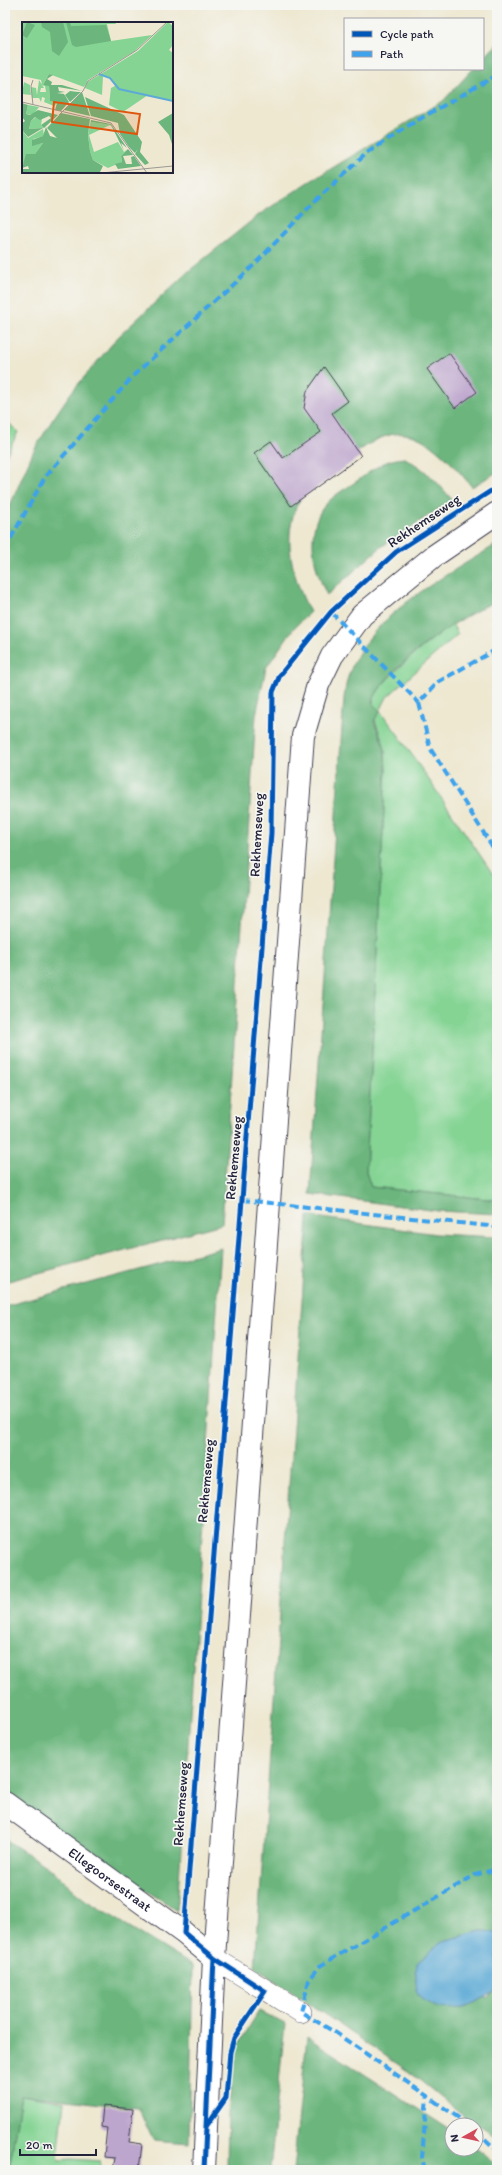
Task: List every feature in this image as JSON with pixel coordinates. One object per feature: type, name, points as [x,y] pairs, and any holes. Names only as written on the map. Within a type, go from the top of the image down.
[{"type":"street","points":[[204,2170],[214,1958],[303,736],[309,710],[326,667],[332,656],[362,615],[434,556],[497,513]]},
{"type":"street","name":"Ellegoorsestraat","points":[[5,1803],[184,1933],[214,1958]]},
{"type":"street","points":[[214,1958],[301,2012]]},
{"type":"green space","points":[[497,44],[497,472],[472,487],[460,472],[436,449],[419,438],[410,435],[394,434],[372,442],[310,486],[300,500],[293,515],[290,531],[290,548],[297,581],[310,612],[293,629],[266,668],[256,715],[222,1224],[5,1282],[5,517],[33,452],[51,422],[70,394],[118,337],[190,270],[260,214],[309,182],[443,101],[472,70],[484,70],[484,58]]},
{"type":"green space","points":[[5,419],[18,432],[5,458]]},
{"type":"green space","points":[[405,458],[431,476],[452,500],[381,547],[327,595],[318,573],[313,548],[315,524],[320,513],[327,503],[341,491],[374,469],[391,460]]},
{"type":"green space","points":[[497,544],[497,601],[445,630],[407,659],[391,674],[379,689],[372,703],[380,711],[374,721],[384,746],[386,769],[366,1172],[371,1187],[497,1200],[497,1214],[438,1211],[310,1194],[344,698],[347,679],[358,655],[372,634],[390,616],[410,599],[432,584]]},
{"type":"green space","points":[[452,624],[458,634],[387,697],[380,711],[397,733],[497,880],[497,1200],[371,1187],[366,1172],[386,769],[385,748],[375,720],[373,703],[376,694],[383,684],[406,661]]},
{"type":"green space","points":[[308,1216],[436,1234],[497,1237],[497,1932],[481,1931],[443,1941],[417,1963],[487,1998],[497,1988],[497,2139],[484,2128],[484,2117],[464,2116],[412,2074],[255,1967]]},
{"type":"green space","points":[[221,1248],[177,1910],[110,1868],[5,1794],[5,1306]]},
{"type":"green space","points":[[5,1839],[53,1871],[84,1899],[193,1966],[189,2143],[153,2140],[138,2108],[21,2095],[9,2170],[5,2170]]},
{"type":"green space","points":[[259,2011],[285,2024],[270,2170],[227,2170],[228,2113],[235,2050]]},
{"type":"green space","points":[[307,2037],[444,2126],[444,2157],[484,2157],[484,2153],[497,2164],[497,2170],[293,2170]]},
{"type":"green space","points":[[21,2095],[64,2102],[58,2157],[60,2160],[71,2159],[100,2161],[100,2170],[9,2170]]},
{"type":"water","points":[[481,1931],[497,1932],[497,1988],[483,1999],[456,2008],[447,2009],[438,2007],[424,2000],[417,1991],[417,1963],[443,1941]]},
{"type":"building","points":[[449,353],[477,392],[455,408],[427,369]]},
{"type":"building","points":[[324,367],[348,401],[332,413],[361,456],[291,506],[254,453],[271,441],[283,458],[321,432],[304,408],[307,391]]},
{"type":"building","points":[[103,2106],[133,2109],[129,2142],[142,2144],[139,2170],[113,2170],[115,2158],[104,2157],[107,2128],[101,2127]]},
{"type":"marked path","points":[[5,549],[45,477],[134,375],[254,265],[312,204],[367,153],[411,124],[497,75]]},
{"type":"marked path","points":[[331,612],[419,703]]},
{"type":"marked path","points":[[497,649],[438,682],[419,703],[430,748],[497,854]]},
{"type":"marked path","points":[[242,1200],[497,1227]]},
{"type":"marked path","points":[[457,2117],[336,2033],[301,2012],[309,1980],[320,1966],[475,1875],[497,1869]]},
{"type":"marked path","points":[[425,2170],[422,2158],[427,2096]]},
{"type":"marked path","points":[[484,2138],[497,2150]]},
{"type":"cycle path","name":"Rekhemseweg","points":[[207,2125],[226,2098],[230,2052],[234,2038],[265,1991],[214,1958],[184,1933],[271,833],[273,692],[280,675],[331,612],[396,552],[497,487]]},
{"type":"cycle path","points":[[204,2170],[214,1958]]}]
